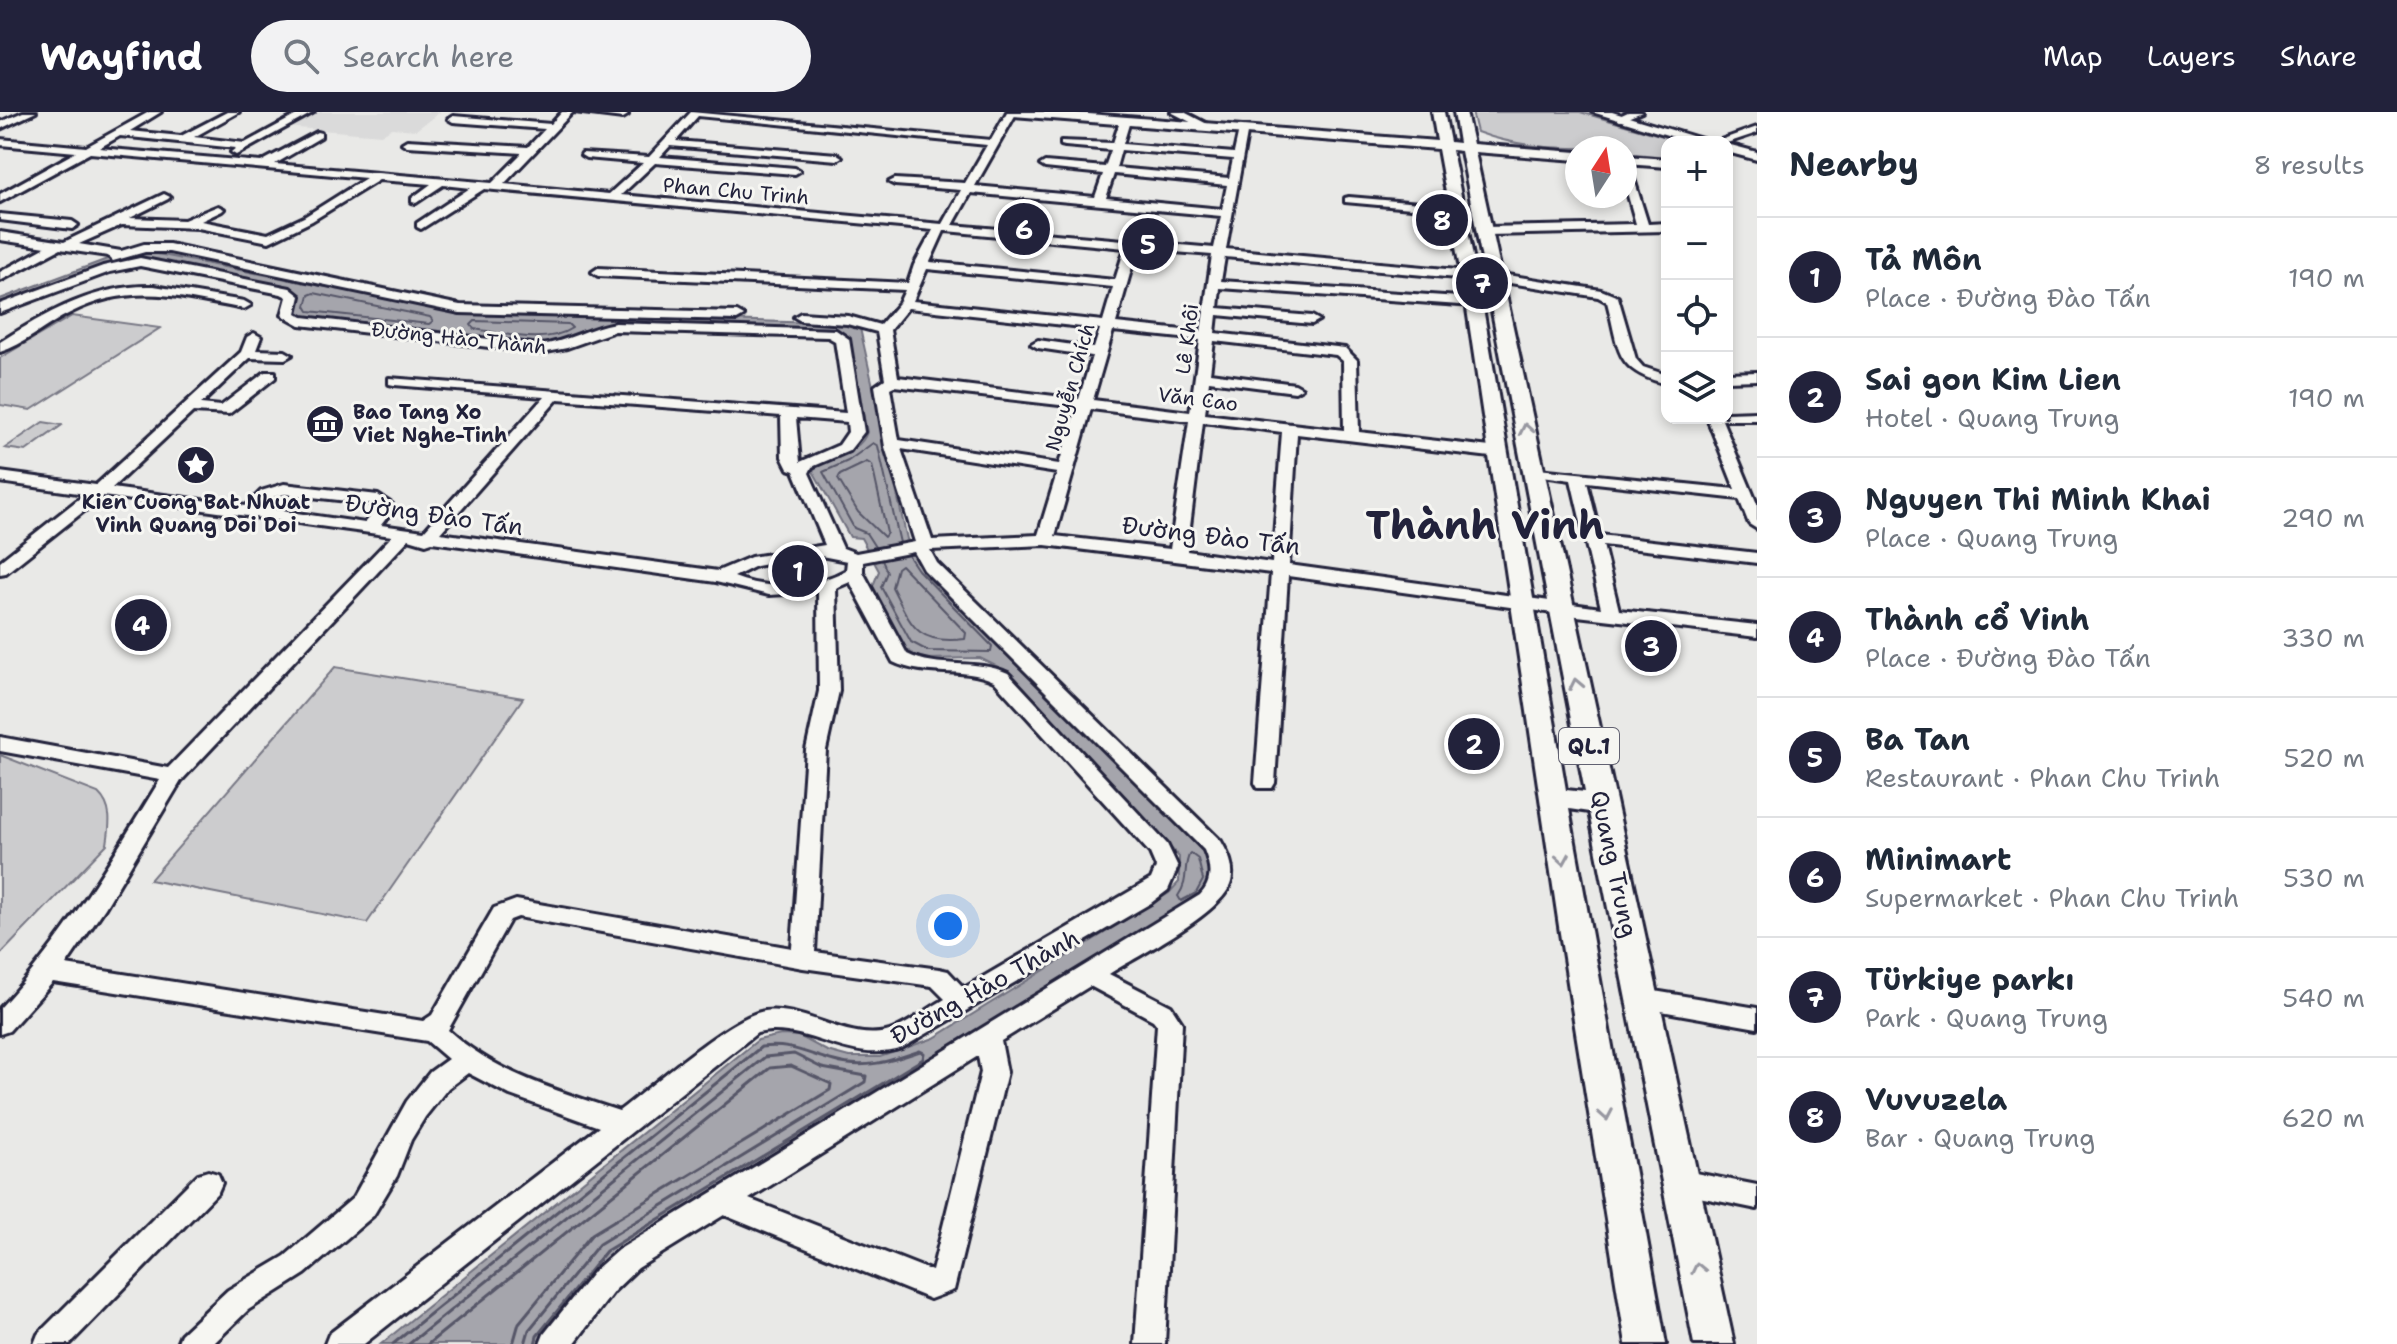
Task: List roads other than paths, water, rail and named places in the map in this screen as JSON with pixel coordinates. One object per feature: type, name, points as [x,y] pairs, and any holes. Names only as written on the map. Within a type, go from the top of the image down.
[{"type":"main road","points":[[1013,112],[1382,141],[1447,133]]},
{"type":"main road","name":"QL.1","points":[[1447,133],[1460,112]]},
{"type":"main road","points":[[1598,112],[1684,136]]},
{"type":"main road","points":[[1382,141],[1447,133],[1521,152],[1565,155]]},
{"type":"main road","name":"Quang Trung","points":[[1447,133],[1473,175],[1486,231],[1482,276],[1474,302],[1646,1344]]},
{"type":"main road","name":"Quang Trung","points":[[1447,133],[1455,209],[1482,276],[1534,471],[1560,609],[1714,1344]]},
{"type":"main road","points":[[1733,150],[1757,156]]},
{"type":"main road","points":[[1473,175],[1475,167],[1485,160],[1521,152]]},
{"type":"main road","points":[[1637,161],[1661,163]]},
{"type":"main road","points":[[1554,798],[1602,804]]},
{"type":"street","points":[[0,126],[31,112]]},
{"type":"street","points":[[0,199],[156,112]]},
{"type":"street","points":[[153,157],[234,112]]},
{"type":"street","points":[[276,112],[306,113]]},
{"type":"street","points":[[495,187],[568,112]]},
{"type":"street","points":[[579,112],[623,115]]},
{"type":"street","points":[[883,330],[905,304],[920,265],[1013,112]]},
{"type":"street","points":[[1176,112],[1208,127]]},
{"type":"street","points":[[1620,118],[1637,112]]},
{"type":"street","points":[[218,162],[306,113]]},
{"type":"street","points":[[611,198],[652,160],[693,115],[825,136],[837,122],[994,143]]},
{"type":"street","points":[[453,119],[554,127]]},
{"type":"street","points":[[1100,201],[1125,121]]},
{"type":"street","name":"Lê Khôi","points":[[1178,555],[1219,252],[1244,130]]},
{"type":"street","points":[[1733,138],[1757,130]]},
{"type":"street","points":[[120,133],[248,146]]},
{"type":"street","points":[[263,166],[317,135]]},
{"type":"street","name":"Phan Chu Trinh","points":[[0,142],[1482,276],[1601,294],[1613,300],[1629,360],[1638,370],[1661,378]]},
{"type":"street","points":[[407,143],[531,150]]},
{"type":"street","points":[[668,143],[837,157]]},
{"type":"street","points":[[1065,143],[1238,156]]},
{"type":"street","points":[[806,155],[815,145]]},
{"type":"street","points":[[586,155],[795,171]]},
{"type":"street","points":[[1045,165],[1233,182]]},
{"type":"street","points":[[113,222],[187,223],[269,238],[308,219],[376,177]]},
{"type":"street","points":[[416,200],[441,182]]},
{"type":"street","points":[[895,182],[1227,213]]},
{"type":"street","points":[[421,225],[481,186]]},
{"type":"street","points":[[0,277],[164,197]]},
{"type":"street","points":[[1349,200],[1455,209]]},
{"type":"street","points":[[1637,207],[1643,228]]},
{"type":"street","points":[[187,223],[218,209]]},
{"type":"street","points":[[0,217],[72,225]]},
{"type":"street","points":[[1486,231],[1661,227]]},
{"type":"street","points":[[2,237],[119,254]]},
{"type":"street","name":"Nguyễn Chích","points":[[1045,540],[1132,244]]},
{"type":"street","points":[[0,297],[119,254],[150,247],[169,248],[460,309],[829,318],[883,330]]},
{"type":"street","name":"Đường Hào Thành","points":[[0,309],[107,269],[140,262],[285,291],[294,296],[289,315],[300,321],[541,349],[572,344],[599,329],[615,327],[825,331],[842,339],[855,418]]},
{"type":"street","points":[[920,265],[1121,284]]},
{"type":"street","points":[[598,272],[912,287]]},
{"type":"street","points":[[1215,284],[1474,302]]},
{"type":"street","points":[[0,348],[53,315],[123,291],[161,291],[244,305]]},
{"type":"street","points":[[905,304],[1108,328],[1326,348],[1345,353],[1350,360],[1352,437]]},
{"type":"street","points":[[1211,311],[1312,320]]},
{"type":"street","points":[[555,1344],[604,1281],[628,1259],[1214,895],[1221,877],[1213,846],[930,566],[920,546],[892,443],[882,386],[892,381],[883,330]]},
{"type":"street","points":[[0,569],[99,491],[247,354],[254,337]]},
{"type":"street","points":[[1038,344],[1099,353]]},
{"type":"street","points":[[247,354],[285,355]]},
{"type":"street","points":[[188,407],[224,411],[270,375]]},
{"type":"street","points":[[1203,376],[1295,388]]},
{"type":"street","points":[[1733,377],[1757,376]]},
{"type":"street","points":[[394,381],[855,418],[856,432],[850,444],[801,468],[794,466],[790,457],[788,414]]},
{"type":"street","name":"Văn Cao","points":[[892,381],[1499,453]]},
{"type":"street","points":[[426,539],[553,396]]},
{"type":"street","points":[[1733,417],[1757,416]]},
{"type":"street","points":[[1716,424],[1757,524]]},
{"type":"street","points":[[1265,783],[1290,430]]},
{"type":"street","points":[[892,443],[1066,470]]},
{"type":"street","points":[[801,468],[836,551]]},
{"type":"street","points":[[1534,471],[1745,495]]},
{"type":"street","name":"Đường Đào Tấn","points":[[0,477],[426,539],[720,577],[755,590],[777,591],[843,580],[858,562],[920,546],[1045,540],[1178,555],[1560,609],[1757,631]]},
{"type":"street","points":[[1578,477],[1611,614]]},
{"type":"street","points":[[248,513],[267,494],[284,489],[378,500],[384,504],[384,511],[367,530]]},
{"type":"street","points":[[0,1024],[48,972],[97,902],[173,776],[403,535]]},
{"type":"street","points":[[1593,539],[1757,558]]},
{"type":"street","name":"Đường Đào Tấn","points":[[720,577],[751,562],[816,550],[836,551],[858,562]]},
{"type":"street","name":"Đường Hào Thành","points":[[340,1344],[620,1123],[758,1022],[785,1022],[840,1041],[875,1046],[893,1041],[1143,897],[1160,884],[1167,867],[1159,849],[1001,677],[981,668],[923,667],[900,658],[858,562]]},
{"type":"street","points":[[803,959],[816,750],[829,691],[827,584]]},
{"type":"street","points":[[0,744],[173,776]]},
{"type":"street","points":[[48,972],[420,1031],[432,1030],[441,1022],[502,914],[511,908],[803,959],[939,978],[963,1002]]},
{"type":"street","points":[[1089,974],[1162,1013],[1170,1023],[1150,1344]]},
{"type":"street","points":[[1642,999],[1757,1018]]},
{"type":"street","points":[[432,1030],[467,1059],[502,1078],[620,1123]]},
{"type":"street","points":[[724,1202],[930,1285],[939,1284],[944,1280],[994,1072],[988,1037]]},
{"type":"street","points":[[192,1344],[238,1300],[295,1265],[363,1207],[387,1168],[399,1136],[416,1109],[439,1080],[467,1059]]},
{"type":"street","points":[[1680,1182],[1757,1197]]},
{"type":"street","points":[[49,1344],[208,1183]]},
{"type":"water","points":[[142,251],[455,312],[854,324],[860,328],[907,539],[924,564],[1205,854],[1210,877],[1202,899],[611,1258],[541,1344],[381,1344],[758,1040],[781,1035],[799,1036],[827,1051],[849,1057],[880,1057],[934,1038],[1169,893],[1179,882],[1179,857],[1012,674],[980,658],[926,659],[905,648],[872,588],[879,571],[861,538],[850,537],[813,471],[824,460],[856,447],[867,432],[847,339],[835,331],[616,324],[539,345],[307,319],[295,315],[301,298],[293,291],[141,259],[0,306],[0,299],[118,255]]},
{"type":"place","name":"Vuvuzela","points":[[1442,220]]},
{"type":"place","name":"Minimart","points":[[1024,229]]},
{"type":"place","name":"Ba Tan","points":[[1148,244]]},
{"type":"place","name":"Türkiye parkı","points":[[1482,283]]},
{"type":"place","name":"Bao Tang Xo Viet Nghe-Tinh","points":[[325,424]]},
{"type":"place","name":"Kien Cuong Bat Nhuat Vinh Quang Doi Doi","points":[[196,465]]},
{"type":"place","name":"Tả Môn","points":[[798,571]]},
{"type":"place","name":"Thành cổ Vinh","points":[[141,625]]},
{"type":"place","name":"Nguyen Thi Minh Khai","points":[[1651,646]]},
{"type":"place","name":"Sai gon Kim Lien","points":[[1474,744]]},
{"type":"district","name":"Thành Vinh","points":[[1485,525]]}]
